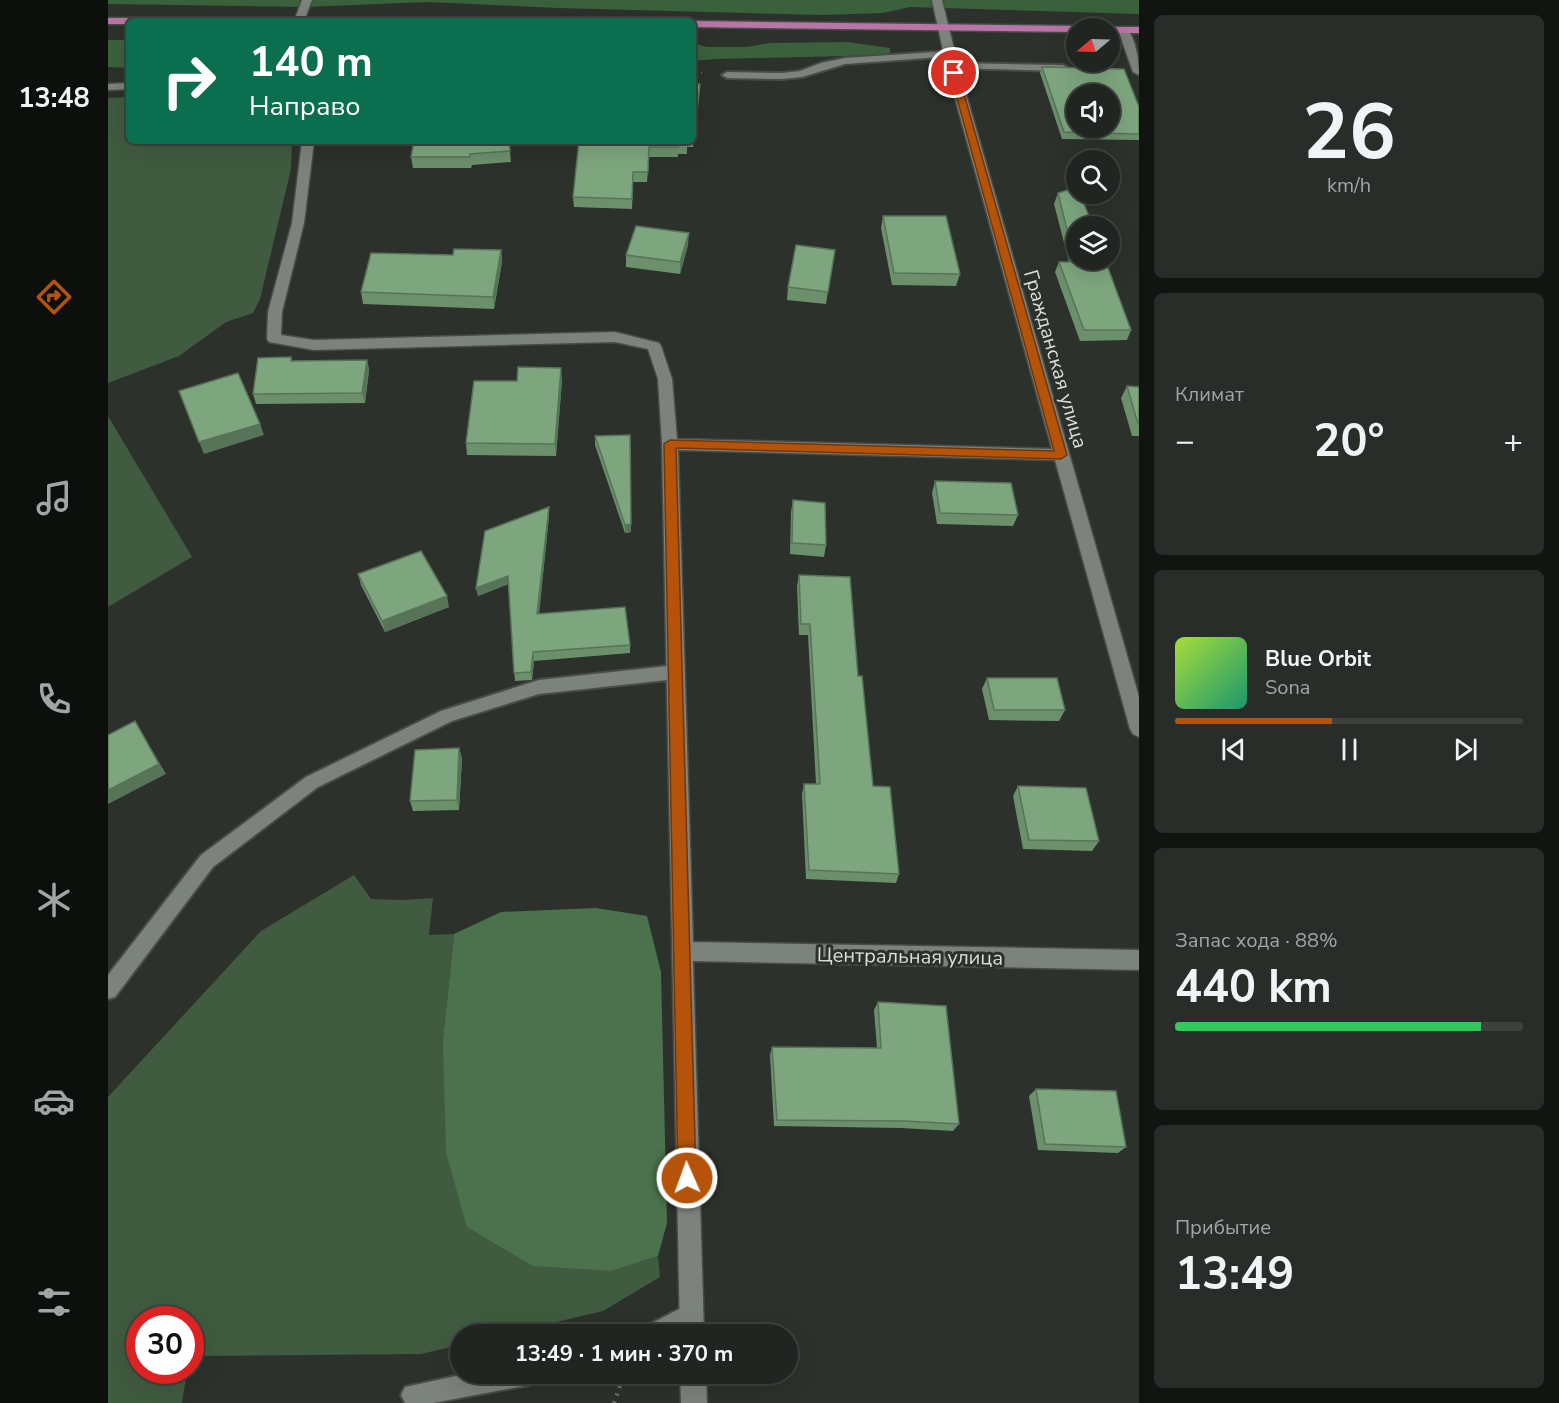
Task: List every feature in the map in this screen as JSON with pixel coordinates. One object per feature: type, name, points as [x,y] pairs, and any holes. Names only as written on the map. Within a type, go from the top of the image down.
[{"type":"main road","points":[[108,21],[126,21]]},
{"type":"main road","points":[[696,24],[1066,29]]},
{"type":"main road","points":[[1123,30],[1139,30]]},
{"type":"street","points":[[300,18],[307,0]]},
{"type":"street","name":"Гражданская улица","points":[[937,0],[951,60],[1139,729]]},
{"type":"street","points":[[1123,30],[1135,70]]},
{"type":"street","points":[[108,87],[126,86]]},
{"type":"street","points":[[308,144],[298,223],[275,312],[274,339],[314,345],[615,337],[654,346],[665,379],[670,444],[691,1324]]},
{"type":"street","points":[[670,444],[1061,455]]},
{"type":"street","name":"Центральная улица","points":[[681,951],[1139,960]]},
{"type":"street","points":[[693,1384],[694,1403]]},
{"type":"lane","points":[[728,75],[802,74],[825,65],[845,61],[951,60],[1066,68]]},
{"type":"lane","points":[[108,990],[207,861],[312,782],[447,716],[540,687],[676,672]]},
{"type":"lane","points":[[413,1395],[474,1384]]},
{"type":"path","points":[[614,1403],[621,1384]]},
{"type":"shaded area","points":[[108,0],[1139,0],[1139,14],[910,7],[883,13],[822,15],[427,2],[305,7],[108,4]]},
{"type":"shaded area","points":[[108,40],[126,40],[126,68],[108,67]]},
{"type":"shaded area","points":[[847,42],[890,48],[890,53],[696,61],[696,44],[707,47],[747,47],[770,43]]},
{"type":"shaded area","points":[[126,97],[126,144],[292,144],[291,169],[260,299],[253,313],[226,322],[179,356],[108,383],[108,98]]},
{"type":"shaded area","points":[[108,416],[192,557],[108,607]]},
{"type":"shaded area","points":[[354,875],[371,899],[433,898],[429,935],[454,934],[443,1040],[612,1271],[658,1256],[660,1277],[603,1311],[548,1324],[450,1324],[450,1347],[421,1354],[204,1356],[204,1306],[126,1306],[126,1384],[185,1384],[182,1403],[108,1403],[108,1097],[261,931]]},
{"type":"shaded area","points":[[596,908],[647,916],[661,972],[667,1223],[658,1256],[612,1271],[533,1266],[467,1227],[446,1153],[443,1040],[454,934],[501,912]]},
{"type":"building","points":[[1042,67],[1066,68],[1066,72],[1120,72],[1120,69],[1124,69],[1139,107],[1139,134],[1120,133],[1120,84],[1066,84],[1066,132],[1064,132]]},
{"type":"building","points":[[696,84],[700,84],[696,119]]},
{"type":"building","points":[[413,144],[509,144],[510,151],[470,154],[470,157],[411,157]]},
{"type":"building","points":[[579,144],[678,144],[678,147],[649,147],[648,172],[633,172],[632,199],[573,197]]},
{"type":"building","points":[[1066,190],[1066,204],[1084,204],[1089,216],[1066,216],[1066,225],[1058,193]]},
{"type":"building","points":[[883,216],[946,216],[960,274],[894,273]]},
{"type":"building","points":[[636,226],[689,233],[680,262],[626,255]]},
{"type":"building","points":[[796,245],[835,250],[828,292],[788,287]]},
{"type":"building","points":[[454,249],[501,250],[493,297],[361,292],[371,253],[453,255]]},
{"type":"building","points":[[1059,262],[1066,262],[1066,270],[1109,270],[1131,330],[1084,330]]},
{"type":"building","points":[[291,357],[291,361],[367,360],[362,393],[253,394],[258,358]]},
{"type":"building","points":[[518,367],[561,368],[555,444],[466,443],[474,381],[517,381]]},
{"type":"building","points":[[238,373],[260,424],[199,442],[179,391]]},
{"type":"building","points":[[1127,386],[1139,387],[1139,424],[1138,424]]},
{"type":"building","points":[[630,435],[631,524],[625,525],[595,436]]},
{"type":"building","points":[[935,481],[1011,483],[1018,515],[940,513]]},
{"type":"building","points":[[793,500],[825,503],[826,545],[792,543]]},
{"type":"building","points":[[549,507],[537,614],[625,607],[630,645],[533,652],[531,672],[514,673],[508,576],[476,588],[485,531]]},
{"type":"building","points":[[421,551],[447,596],[382,621],[358,574]]},
{"type":"building","points":[[799,575],[850,577],[858,676],[862,676],[873,786],[890,787],[899,874],[809,870],[804,784],[820,784],[810,624],[801,624]]},
{"type":"building","points":[[987,678],[1057,678],[1065,710],[994,710]]},
{"type":"building","points":[[135,721],[159,764],[108,790],[108,735]]},
{"type":"building","points":[[459,748],[457,800],[410,801],[415,750]]},
{"type":"building","points":[[1018,786],[1086,788],[1099,841],[1029,840]]},
{"type":"building","points":[[878,1002],[946,1006],[959,1124],[905,1121],[777,1120],[772,1047],[881,1048]]},
{"type":"building","points":[[1036,1089],[1116,1091],[1126,1147],[1045,1144]]},
{"type":"route","points":[[687,1178],[670,444],[1061,455],[954,73]]}]
